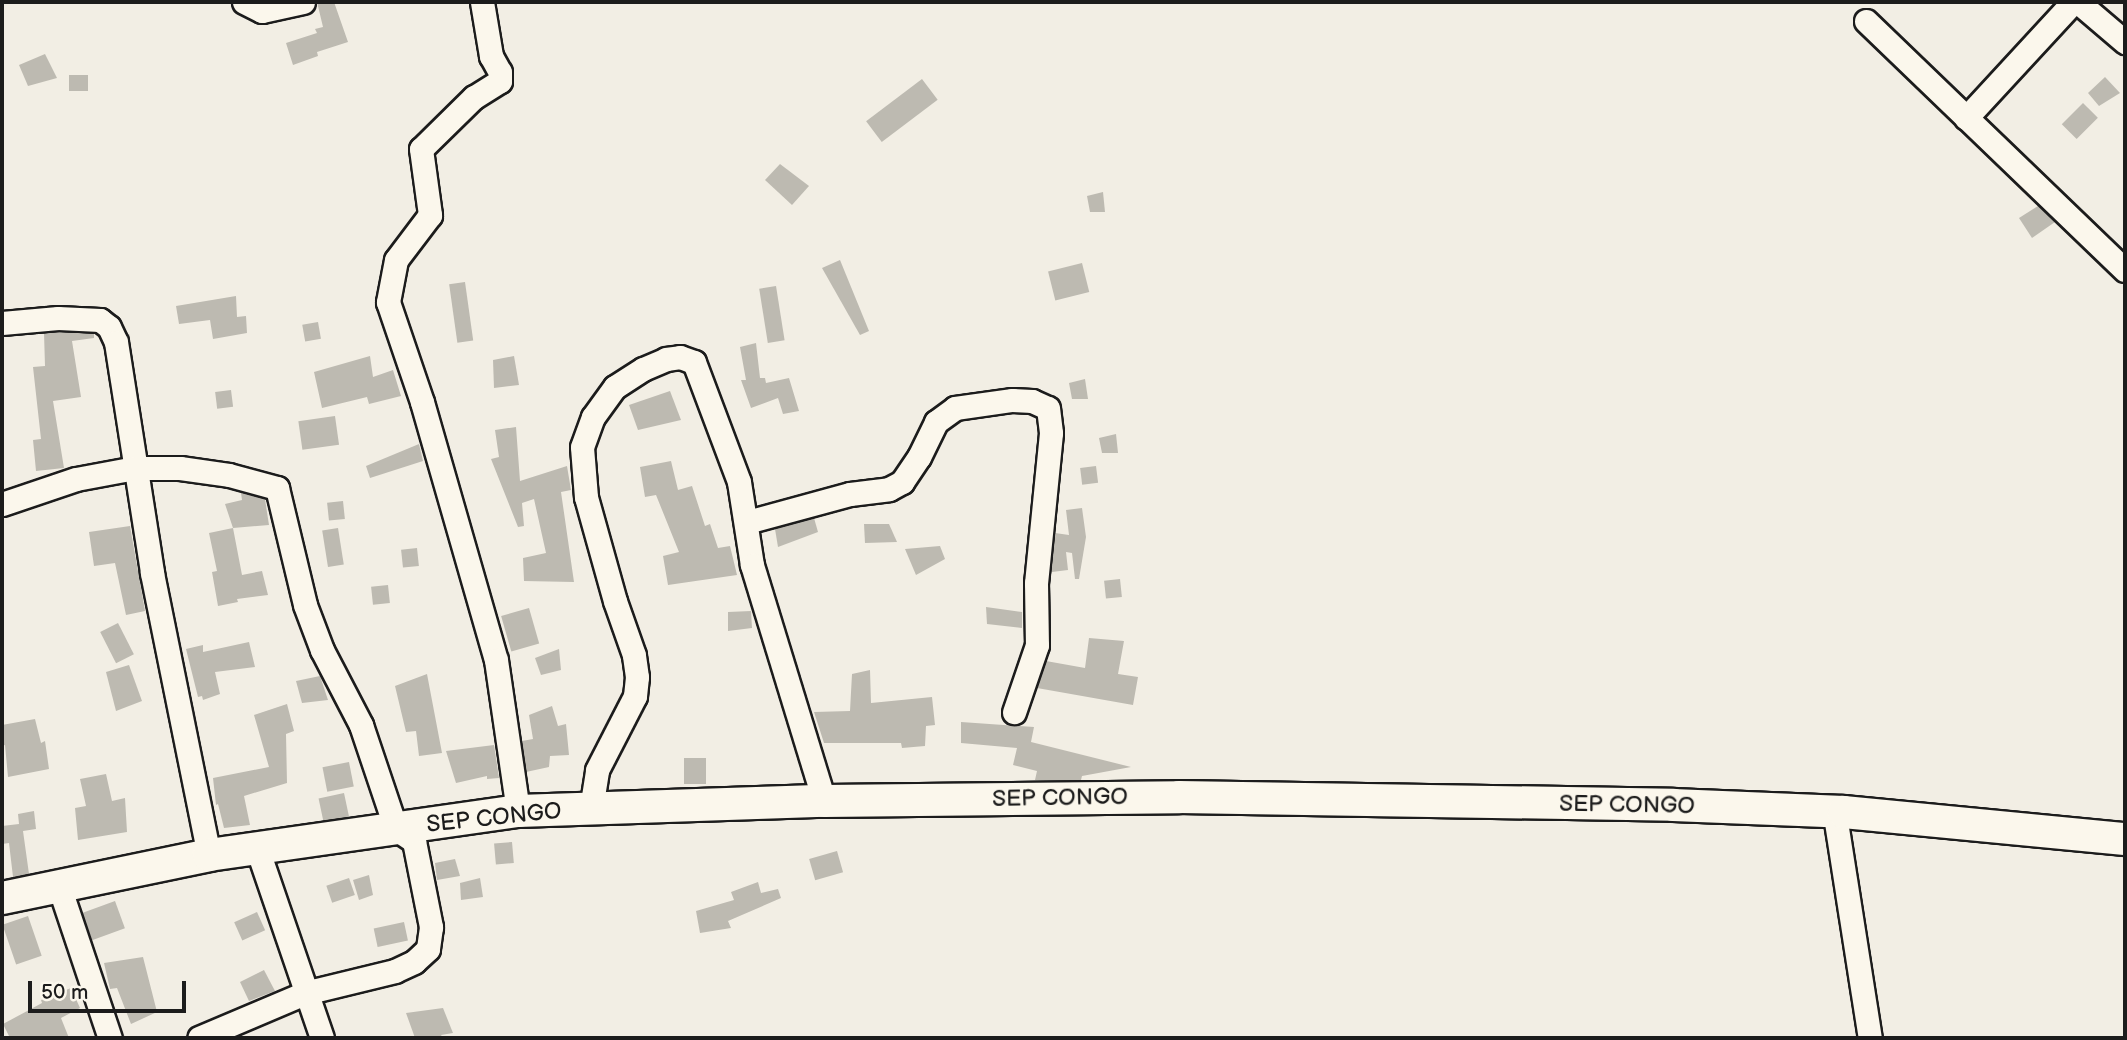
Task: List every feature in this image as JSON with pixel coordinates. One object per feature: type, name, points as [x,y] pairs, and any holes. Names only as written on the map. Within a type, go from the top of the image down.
[{"type":"street","points":[[244,2],[262,11],[303,2]]},
{"type":"street","points":[[482,2],[491,56],[500,72],[500,80],[474,97],[421,149],[430,215],[396,260],[388,302],[422,402],[496,660],[518,811]]},
{"type":"street","points":[[1966,118],[2075,2],[2125,42]]},
{"type":"street","points":[[1866,21],[2125,270]]},
{"type":"street","points":[[2,323],[58,318],[100,320],[109,327],[116,342],[152,573],[209,855]]},
{"type":"street","points":[[591,809],[597,770],[635,696],[637,677],[634,655],[615,601],[586,497],[582,464],[586,431],[603,401],[615,387],[666,359],[680,357],[694,362],[739,482],[747,522],[751,565],[824,801]]},
{"type":"street","points":[[747,522],[850,494],[889,489],[902,482],[919,457],[936,422],[955,408],[1013,400],[1032,401],[1048,408],[1051,433],[1036,583],[1037,645],[1014,712]]},
{"type":"street","points":[[2,504],[76,479],[135,468],[180,468],[229,475],[277,488],[305,605],[322,650],[361,725],[396,829],[415,841],[420,856],[431,927],[428,949],[414,962],[395,971],[305,993],[199,1038]]},
{"type":"street","name":"SEP CONGO","points":[[2,898],[209,855],[518,811],[824,801],[1348,798],[1834,810],[2125,839]]},
{"type":"street","points":[[1834,810],[1870,1038]]},
{"type":"street","points":[[257,848],[322,1038]]},
{"type":"street","points":[[59,886],[110,1038]]},
{"type":"building","points":[[317,2],[334,2],[348,42],[317,52],[318,56],[293,65],[286,43],[317,33],[315,29],[323,27]]},
{"type":"building","points":[[45,54],[57,78],[28,86],[19,65]]},
{"type":"building","points":[[69,75],[88,75],[88,91],[69,91]]},
{"type":"building","points":[[2105,77],[2120,93],[2099,106],[2088,93]]},
{"type":"building","points":[[922,79],[938,100],[882,142],[866,121]]},
{"type":"building","points":[[2083,103],[2098,118],[2077,139],[2062,124]]},
{"type":"building","points":[[780,164],[809,186],[792,205],[765,180]]},
{"type":"building","points":[[1103,192],[1105,212],[1090,212],[1087,196]]},
{"type":"building","points":[[2038,206],[2055,222],[2032,238],[2019,218]]},
{"type":"building","points":[[840,260],[869,331],[860,335],[822,268]]},
{"type":"building","points":[[1082,263],[1089,292],[1055,301],[1048,271]]},
{"type":"building","points":[[465,282],[473,340],[457,343],[449,284]]},
{"type":"building","points":[[776,286],[785,340],[768,343],[759,289]]},
{"type":"building","points":[[236,296],[237,317],[246,316],[247,333],[213,339],[210,320],[179,324],[176,306]]},
{"type":"building","points":[[318,322],[321,339],[305,342],[302,325]]},
{"type":"building","points":[[44,333],[94,334],[94,338],[72,341],[81,397],[53,401],[64,468],[36,471],[33,440],[41,439],[33,367],[45,366]]},
{"type":"building","points":[[756,343],[760,378],[765,378],[766,383],[789,378],[799,411],[783,414],[778,398],[751,408],[741,380],[746,380],[740,347]]},
{"type":"building","points":[[370,356],[373,377],[393,370],[401,396],[369,404],[367,397],[322,408],[314,372]]},
{"type":"building","points":[[514,356],[519,385],[494,388],[493,360]]},
{"type":"building","points":[[1085,379],[1088,399],[1072,399],[1069,383]]},
{"type":"building","points":[[231,390],[233,407],[217,409],[215,392]]},
{"type":"building","points":[[670,391],[681,420],[638,430],[629,405]]},
{"type":"building","points":[[335,416],[339,445],[302,450],[298,421]]},
{"type":"building","points":[[516,427],[520,481],[567,466],[571,490],[561,492],[574,582],[524,581],[523,558],[546,553],[534,499],[522,503],[524,526],[518,527],[491,459],[499,457],[495,430]]},
{"type":"building","points":[[1116,434],[1118,453],[1102,453],[1099,438]]},
{"type":"building","points":[[419,444],[423,461],[370,478],[366,466]]},
{"type":"building","points":[[671,461],[678,490],[692,486],[705,526],[710,524],[718,548],[730,546],[737,575],[668,585],[663,556],[679,552],[656,495],[645,497],[640,467]]},
{"type":"building","points":[[1096,466],[1098,483],[1082,485],[1080,468]]},
{"type":"building","points":[[241,493],[265,499],[269,525],[233,528],[225,504],[242,500]]},
{"type":"building","points":[[343,501],[345,519],[329,521],[327,503]]},
{"type":"building","points":[[1082,508],[1086,537],[1079,579],[1075,579],[1072,553],[1066,552],[1068,570],[1052,572],[1055,533],[1069,535],[1066,510]]},
{"type":"building","points":[[814,518],[818,532],[778,547],[775,529]]},
{"type":"building","points":[[864,524],[889,524],[897,542],[865,543]]},
{"type":"building","points":[[130,526],[145,611],[126,615],[115,563],[94,566],[89,532]]},
{"type":"building","points":[[233,528],[242,575],[262,571],[268,595],[237,599],[238,602],[218,606],[212,572],[217,571],[209,533]]},
{"type":"building","points":[[338,528],[344,565],[328,567],[322,531]]},
{"type":"building","points":[[940,546],[945,559],[916,575],[905,549]]},
{"type":"building","points":[[417,548],[419,566],[403,568],[401,550]]},
{"type":"building","points":[[1120,579],[1122,597],[1106,599],[1104,581]]},
{"type":"building","points":[[388,585],[390,603],[373,605],[371,587]]},
{"type":"building","points":[[986,607],[1022,612],[1022,628],[987,624]]},
{"type":"building","points":[[529,608],[539,644],[511,652],[501,616]]},
{"type":"building","points":[[751,611],[752,628],[728,631],[728,612]]},
{"type":"building","points":[[118,623],[134,654],[116,663],[100,632]]},
{"type":"building","points":[[1089,638],[1124,641],[1118,674],[1138,677],[1133,705],[1037,688],[1046,661],[1085,668]]},
{"type":"building","points":[[249,642],[255,667],[215,672],[220,694],[203,700],[202,696],[198,697],[186,649],[203,645],[203,652]]},
{"type":"building","points":[[559,649],[561,670],[541,675],[535,658]]},
{"type":"building","points":[[129,665],[142,701],[116,711],[106,672]]},
{"type":"building","points":[[870,670],[871,703],[932,697],[935,725],[926,726],[925,746],[902,748],[901,743],[824,743],[814,712],[850,711],[852,674]]},
{"type":"building","points":[[427,674],[442,753],[419,756],[416,731],[406,732],[395,686]]},
{"type":"building","points":[[320,676],[328,700],[302,703],[296,681]]},
{"type":"building","points":[[287,704],[294,731],[286,734],[287,783],[244,796],[250,825],[224,828],[218,804],[216,805],[213,778],[269,767],[254,715]]},
{"type":"building","points":[[552,706],[558,726],[566,724],[569,755],[550,756],[549,767],[526,772],[522,741],[533,739],[529,715]]},
{"type":"building","points":[[35,719],[41,743],[45,741],[49,769],[8,777],[5,745],[2,746],[2,725]]},
{"type":"building","points":[[961,722],[1034,727],[1031,742],[1131,767],[1082,776],[1081,780],[1035,780],[1037,771],[1013,765],[1017,748],[961,743]]},
{"type":"building","points":[[494,745],[499,778],[487,779],[487,776],[456,783],[446,751]]},
{"type":"building","points":[[684,758],[706,758],[706,784],[684,784]]},
{"type":"building","points":[[349,762],[354,787],[327,792],[322,767]]},
{"type":"building","points":[[106,774],[112,801],[125,798],[127,832],[78,840],[75,808],[86,806],[80,779]]},
{"type":"building","points":[[344,793],[349,816],[324,822],[319,798]]},
{"type":"building","points":[[34,811],[36,829],[23,831],[29,874],[13,877],[9,843],[2,844],[2,826],[19,824],[18,814]]},
{"type":"building","points":[[512,842],[514,863],[496,864],[494,844]]},
{"type":"building","points":[[837,851],[843,872],[815,880],[809,859]]},
{"type":"building","points":[[455,859],[460,876],[437,880],[435,863]]},
{"type":"building","points":[[369,875],[373,895],[359,900],[353,880]]},
{"type":"building","points":[[349,878],[355,895],[332,903],[326,886]]},
{"type":"building","points":[[480,878],[483,897],[461,900],[460,883]]},
{"type":"building","points":[[758,882],[761,893],[778,889],[781,898],[728,921],[731,928],[700,933],[696,911],[734,900],[731,892]]},
{"type":"building","points":[[115,901],[125,928],[92,940],[82,913]]},
{"type":"building","points":[[257,912],[265,930],[242,940],[234,922]]},
{"type":"building","points":[[28,916],[42,956],[16,965],[2,925]]},
{"type":"building","points":[[404,922],[408,941],[378,947],[374,928]]},
{"type":"building","points":[[143,957],[157,1012],[131,1024],[117,988],[110,989],[104,963]]},
{"type":"building","points":[[264,970],[275,991],[249,1001],[240,982]]},
{"type":"building","points":[[71,988],[80,1008],[61,1018],[69,1038],[10,1038],[3,1024],[42,1003],[41,1000]]},
{"type":"building","points":[[443,1008],[453,1033],[441,1035],[443,1038],[415,1038],[406,1013]]}]
